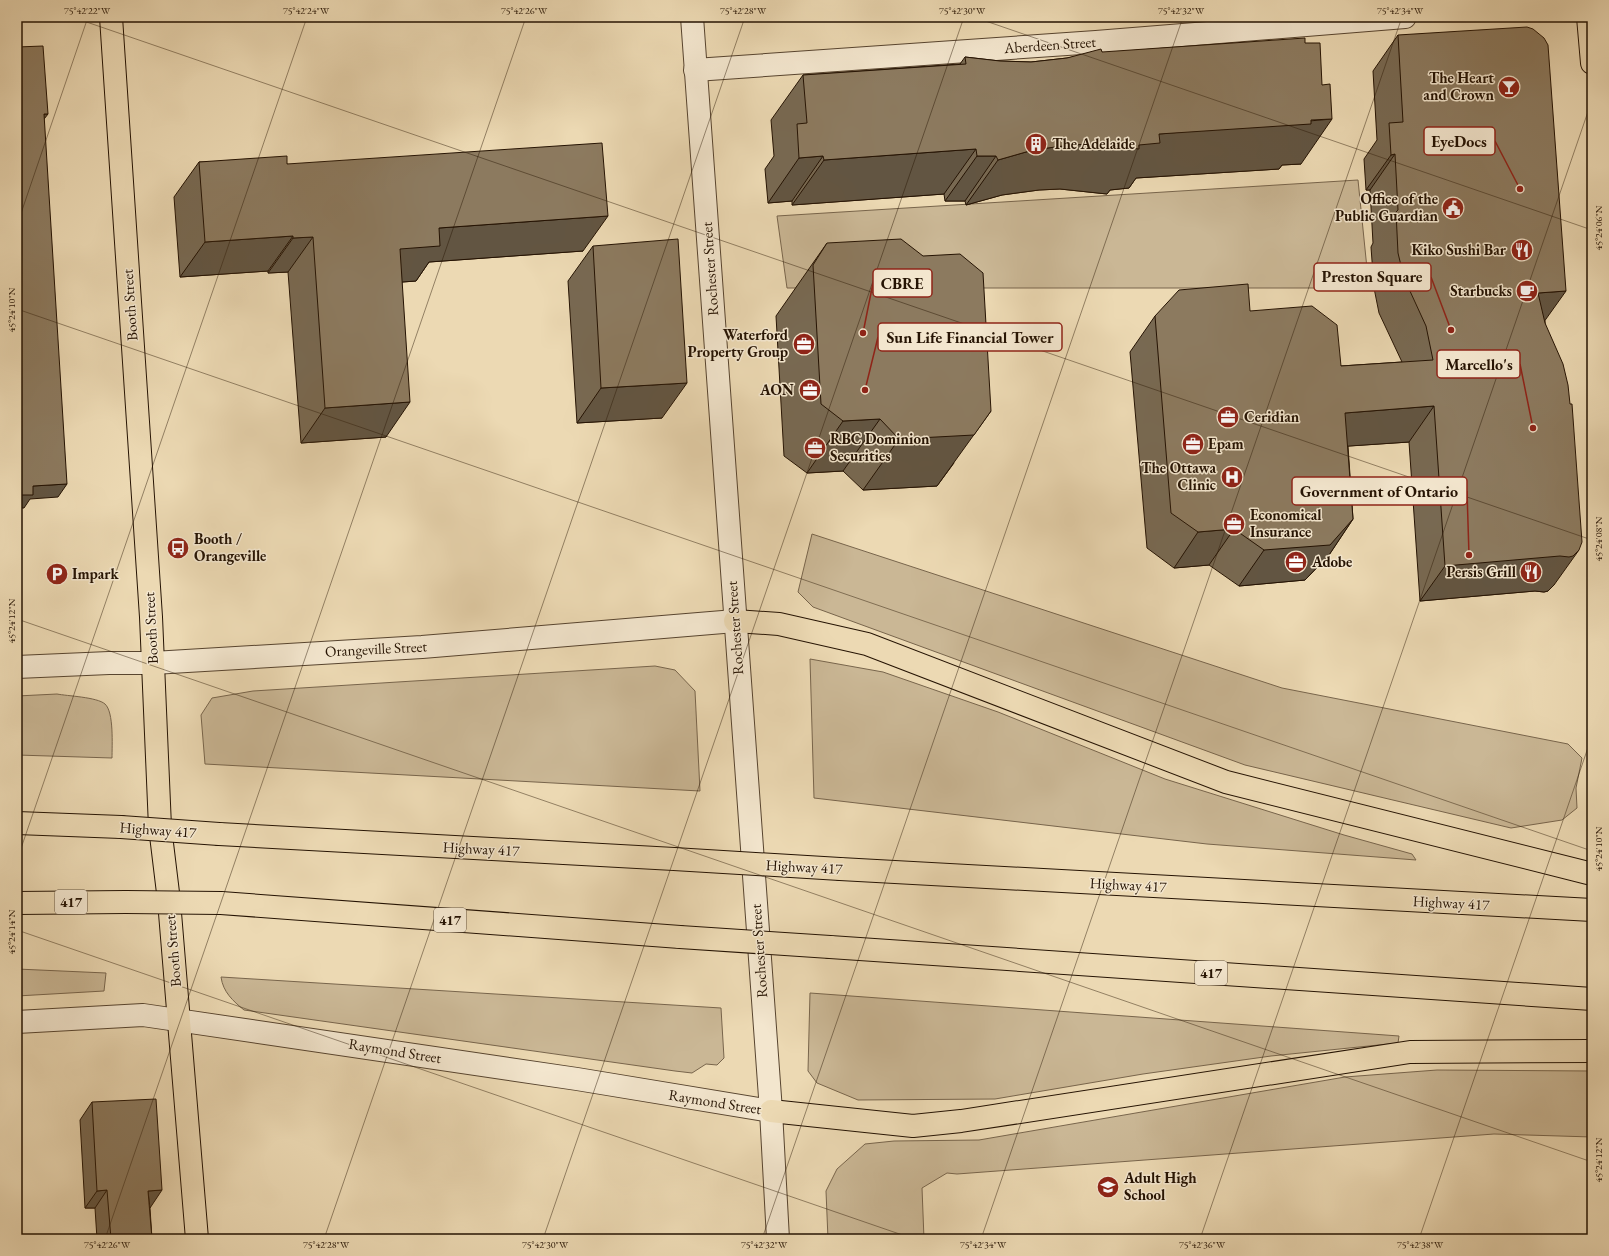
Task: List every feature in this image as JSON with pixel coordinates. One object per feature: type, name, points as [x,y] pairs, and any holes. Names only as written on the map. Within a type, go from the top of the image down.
[{"type":"main road","name":"Booth Street","points":[[111,17],[153,663],[160,827],[169,901],[197,1239]]},
{"type":"main road","points":[[1588,17],[1592,64]]},
{"type":"main road","points":[[735,621],[779,624],[867,644],[1226,782],[1592,874]]},
{"type":"main road","name":"Highway 417","points":[[17,823],[121,827],[674,860],[1592,910]]},
{"type":"main road","name":"417","points":[[17,903],[221,903],[680,937],[1592,999]]},
{"type":"main road","points":[[771,1111],[913,1126],[961,1121],[1410,1052],[1592,1051]]},
{"type":"street","name":"Rochester Street","points":[[692,17],[771,1111],[778,1239]]},
{"type":"street","name":"Aberdeen Street","points":[[695,70],[1096,42],[1405,17]]},
{"type":"street","name":"Orangeville Street","points":[[17,667],[109,663],[153,663],[422,647],[735,621]]},
{"type":"street","name":"Raymond Street","points":[[17,1022],[143,1015],[570,1078],[771,1111]]},
{"type":"shaded area","points":[[1358,180],[1369,288],[787,288],[777,216]]},
{"type":"shaded area","points":[[812,534],[1282,688],[1568,744],[1582,758],[1576,788],[1577,808],[1562,820],[1511,828],[1245,765],[813,607],[798,592]]},
{"type":"shaded area","points":[[810,659],[883,672],[998,712],[1165,779],[1344,835],[1412,854],[1416,860],[1207,844],[814,798]]},
{"type":"shaded area","points":[[655,666],[675,670],[695,691],[700,791],[205,764],[201,715],[212,698],[253,691]]},
{"type":"shaded area","points":[[57,694],[89,698],[105,704],[108,708],[111,721],[112,758],[17,755],[17,696]]},
{"type":"shaded area","points":[[17,969],[106,973],[104,991],[17,996]]},
{"type":"shaded area","points":[[221,977],[721,1008],[724,1058],[717,1065],[706,1064],[692,1073],[244,1010],[232,1000],[226,992]]},
{"type":"shaded area","points":[[810,993],[1399,1036],[1398,1043],[1271,1056],[1143,1074],[995,1099],[858,1100],[817,1083],[808,1071]]},
{"type":"shaded area","points":[[1437,1070],[1592,1071],[1592,1137],[1494,1134],[957,1174],[947,1173],[922,1188],[924,1239],[828,1239],[826,1191],[837,1169],[865,1144],[894,1141],[979,1140],[1345,1077]]},
{"type":"building","points":[[1527,27],[1533,29],[1544,38],[1548,45],[1566,291],[1538,293],[1545,323],[1563,364],[1568,385],[1570,404],[1572,404],[1582,542],[1579,550],[1573,556],[1569,557],[1560,556],[1445,566],[1434,406],[1345,413],[1353,519],[1330,545],[1264,550],[1234,529],[1198,532],[1171,513],[1155,316],[1179,290],[1248,284],[1250,311],[1312,306],[1337,325],[1341,366],[1433,360],[1426,326],[1404,278],[1398,253],[1396,212],[1398,210],[1395,154],[1391,155],[1389,123],[1403,122],[1398,35]]},
{"type":"building","points":[[1305,38],[1305,43],[1320,43],[1322,85],[1330,84],[1332,119],[1311,120],[1311,124],[1159,134],[1160,143],[1139,145],[1139,149],[1092,144],[1070,145],[1033,150],[998,160],[996,156],[977,156],[976,149],[824,160],[823,156],[799,158],[797,124],[807,123],[803,75],[966,64],[965,57],[1000,61],[1031,62],[1067,58],[1101,49],[1102,52]]},
{"type":"building","points":[[43,46],[48,114],[44,114],[67,484],[33,486],[33,495],[17,495],[17,47]]},
{"type":"building","points":[[602,143],[608,216],[439,228],[440,246],[400,249],[410,402],[325,408],[313,237],[293,238],[293,236],[205,242],[199,162],[287,156],[287,164]]},
{"type":"building","points":[[678,239],[687,383],[601,388],[593,246]]},
{"type":"building","points":[[901,239],[923,256],[960,254],[983,273],[991,411],[974,435],[899,439],[880,419],[843,421],[821,404],[813,265],[827,243]]},
{"type":"building","points":[[156,1099],[162,1190],[148,1191],[152,1239],[111,1239],[107,1190],[97,1191],[92,1102]]},
{"type":"place","name":"The Heart and Crown","points":[[1509,87]]},
{"type":"place","name":"The Adelaide","points":[[1036,144]]},
{"type":"place","name":"EyeDocs","points":[[1520,189]]},
{"type":"place","name":"Office of the Public Guardian","points":[[1453,208]]},
{"type":"place","name":"Kiko Sushi Bar","points":[[1522,250]]},
{"type":"place","name":"Starbucks","points":[[1527,291]]},
{"type":"place","name":"Preston Square","points":[[1451,330]]},
{"type":"place","name":"CBRE","points":[[863,333]]},
{"type":"place","name":"Waterford Property Group","points":[[804,344]]},
{"type":"place","name":"AON","points":[[810,390]]},
{"type":"place","name":"Sun Life Financial Tower","points":[[865,390]]},
{"type":"place","name":"Ceridian","points":[[1228,417]]},
{"type":"place","name":"Marcello's","points":[[1533,428]]},
{"type":"place","name":"Epam","points":[[1193,444]]},
{"type":"place","name":"RBC Dominion Securities","points":[[815,448]]},
{"type":"place","name":"The Ottawa Clinic","points":[[1232,477]]},
{"type":"place","name":"Economical Insurance","points":[[1234,524]]},
{"type":"place","name":"Booth / Orangeville","points":[[178,548]]},
{"type":"place","name":"Government of Ontario","points":[[1469,555]]},
{"type":"place","name":"Adobe","points":[[1296,562]]},
{"type":"place","name":"Persis Grill","points":[[1531,572]]},
{"type":"place","name":"Impark","points":[[57,574]]},
{"type":"place","name":"Adult High School","points":[[1108,1187]]}]
